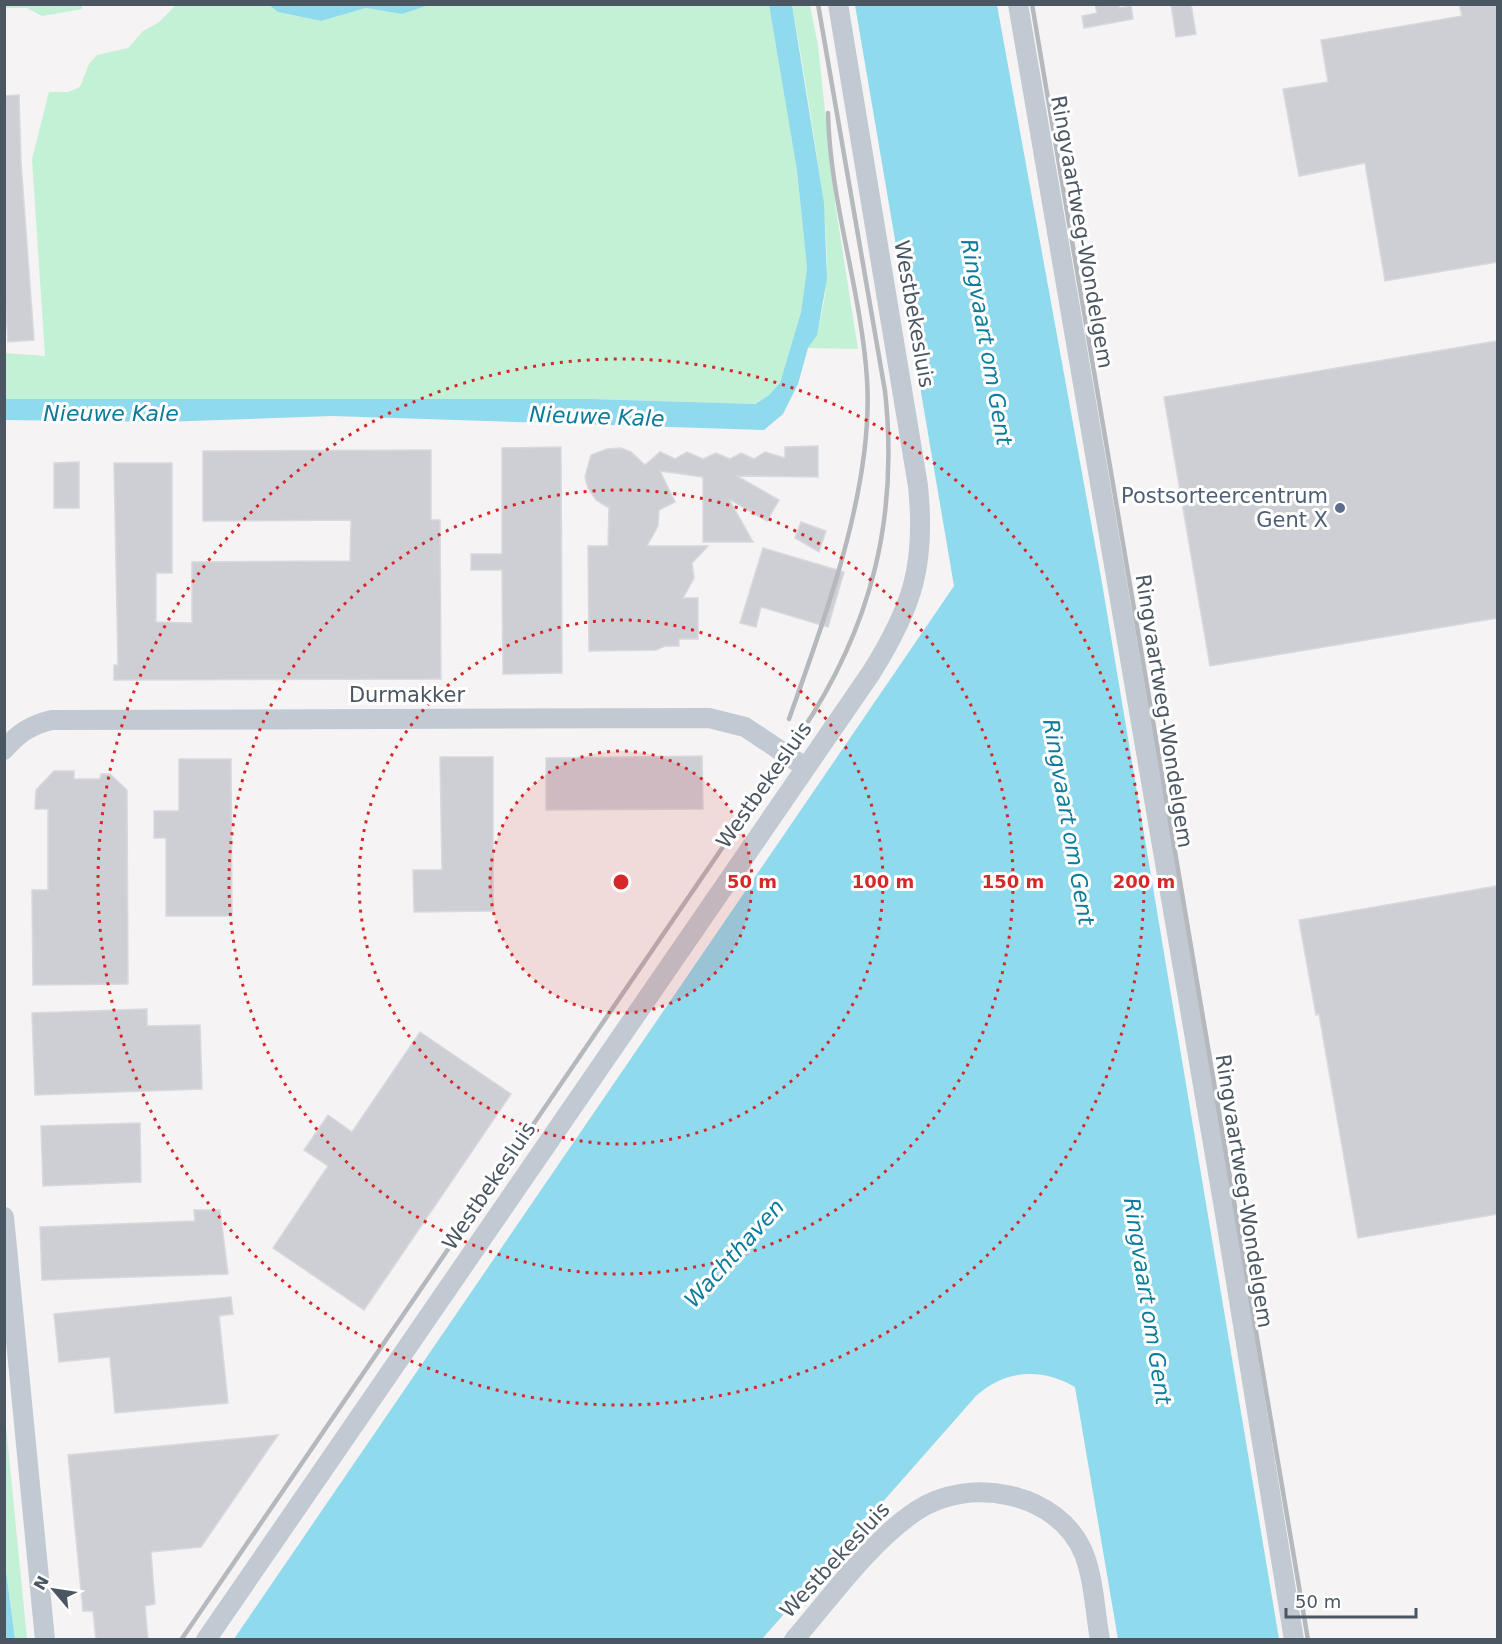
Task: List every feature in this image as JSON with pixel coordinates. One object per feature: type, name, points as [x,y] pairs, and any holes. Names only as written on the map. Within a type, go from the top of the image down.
[{"type":"street","name":"Westbekesluis","points":[[206,1640],[876,664],[900,623],[915,582],[921,544],[915,467],[838,4]]},
{"type":"street","name":"Ringvaartweg-Wondelgem","points":[[1018,4],[1223,1202],[1294,1640]]},
{"type":"street","name":"Durmakker","points":[[4,750],[26,730],[52,720],[709,718],[745,727],[805,768]]},
{"type":"street","points":[[4,1217],[45,1640]]},
{"type":"street","name":"Westbekesluis","points":[[794,1640],[878,1543],[918,1509],[956,1494],[1000,1493],[1045,1509],[1074,1537],[1084,1554],[1100,1640]]},
{"type":"green space","points":[[429,4],[769,5],[797,171],[807,268],[801,312],[780,383],[769,395],[754,404],[591,399],[5,399],[4,353],[45,356],[32,159],[49,92],[68,92],[80,87],[89,64],[97,55],[128,48],[143,31],[158,23],[176,5],[269,5],[278,12],[321,21],[366,8],[402,14]]},
{"type":"green space","points":[[4,5],[82,5],[82,9],[42,16],[27,8],[5,8]]},
{"type":"green space","points":[[792,5],[810,5],[818,46],[835,203],[858,349],[808,348],[819,325],[824,298],[827,268],[826,236],[819,173]]},
{"type":"green space","points":[[4,1406],[27,1639],[15,1639],[5,1563]]},
{"type":"water","points":[[269,5],[429,5],[402,14],[366,8],[321,21],[278,12]]},
{"type":"water","name":"Nieuwe Kale","points":[[769,5],[792,5],[824,203],[827,279],[817,335],[808,348],[798,384],[783,414],[764,430],[332,416],[162,422],[5,420],[5,399],[591,399],[755,404],[769,395],[780,383],[801,312],[807,268],[797,171]]},
{"type":"water","points":[[855,5],[997,5],[1102,583],[1279,1639],[1118,1639],[1075,1387],[1050,1377],[1024,1374],[999,1381],[976,1396],[762,1639],[234,1639],[954,586]]},
{"type":"water","points":[[5,1563],[15,1639],[5,1639]]},
{"type":"building","points":[[1095,4],[1119,4],[1119,8],[1131,6],[1133,19],[1084,28],[1082,16],[1097,13]]},
{"type":"building","points":[[1171,4],[1191,4],[1196,34],[1176,37]]},
{"type":"building","points":[[1459,4],[1497,4],[1497,262],[1385,281],[1365,163],[1299,176],[1283,89],[1328,82],[1321,40],[1462,16]]},
{"type":"building","points":[[19,95],[21,162],[34,340],[8,342],[4,281],[4,96]]},
{"type":"building","name":"Postsorteercentrum Gent X","points":[[1497,341],[1497,618],[1210,666],[1164,397]]},
{"type":"building","points":[[818,446],[818,477],[737,476],[779,500],[767,521],[729,499],[753,542],[703,542],[703,477],[660,471],[675,502],[659,510],[658,526],[647,546],[708,546],[692,563],[694,578],[683,598],[698,598],[698,639],[679,639],[679,646],[665,646],[656,650],[589,651],[588,546],[608,546],[609,508],[596,500],[588,488],[585,477],[591,455],[607,449],[621,448],[631,452],[645,465],[660,452],[675,459],[687,452],[703,459],[716,453],[730,459],[741,453],[754,459],[765,452],[785,458],[785,447]]},
{"type":"building","points":[[561,447],[562,673],[503,674],[502,570],[471,570],[471,554],[502,554],[502,448]]},
{"type":"building","points":[[431,450],[431,520],[440,520],[441,679],[114,680],[114,665],[118,665],[114,463],[172,463],[172,573],[156,573],[156,622],[192,623],[192,562],[350,561],[351,520],[203,521],[203,451]]},
{"type":"building","points":[[79,462],[79,508],[54,508],[54,463]]},
{"type":"building","points":[[801,522],[826,531],[819,552],[795,538]]},
{"type":"building","points":[[763,548],[844,572],[828,627],[761,607],[756,627],[740,623]]},
{"type":"building","points":[[702,756],[703,809],[546,810],[546,758]]},
{"type":"building","points":[[440,757],[493,757],[493,911],[414,912],[413,870],[442,870]]},
{"type":"building","points":[[179,759],[231,759],[232,916],[166,916],[166,838],[154,838],[154,811],[179,811]]},
{"type":"building","points":[[54,771],[74,771],[74,779],[100,779],[101,774],[110,774],[127,790],[128,984],[33,985],[32,890],[48,890],[48,809],[35,809],[36,790]]},
{"type":"building","points":[[1497,886],[1497,1214],[1358,1238],[1319,1014],[1316,1015],[1299,920]]},
{"type":"building","points":[[147,1009],[147,1026],[200,1025],[202,1089],[35,1095],[32,1013]]},
{"type":"building","points":[[420,1032],[511,1094],[364,1310],[273,1248],[328,1166],[304,1150],[328,1115],[352,1132]]},
{"type":"building","points":[[140,1123],[141,1182],[43,1186],[41,1126]]},
{"type":"building","points":[[194,1210],[220,1210],[228,1274],[42,1280],[40,1227],[195,1221]]},
{"type":"building","points":[[231,1297],[233,1314],[219,1316],[228,1403],[115,1413],[110,1357],[59,1362],[54,1314]]},
{"type":"building","points":[[278,1435],[201,1547],[151,1552],[155,1604],[145,1606],[148,1640],[96,1640],[93,1611],[83,1611],[68,1455]]},
{"type":"railway","points":[[181,1640],[800,734],[825,694],[862,613],[883,528],[888,484],[885,391],[818,4]]},
{"type":"railway","points":[[1032,4],[1308,1640]]},
{"type":"railway","points":[[789,719],[844,551],[863,463],[867,420],[864,345],[834,179],[828,113]]},
{"type":"place","name":"Postsorteercentrum Gent X","points":[[1340,508]]},
{"type":"water label","name":"Ringvaart om Gent","points":[[987,342]]},
{"type":"water label","name":"Ringvaart om Gent","points":[[1069,822]]},
{"type":"water label","name":"Wachthaven","points":[[734,1253]]},
{"type":"water label","name":"Ringvaart om Gent","points":[[1148,1301]]}]
